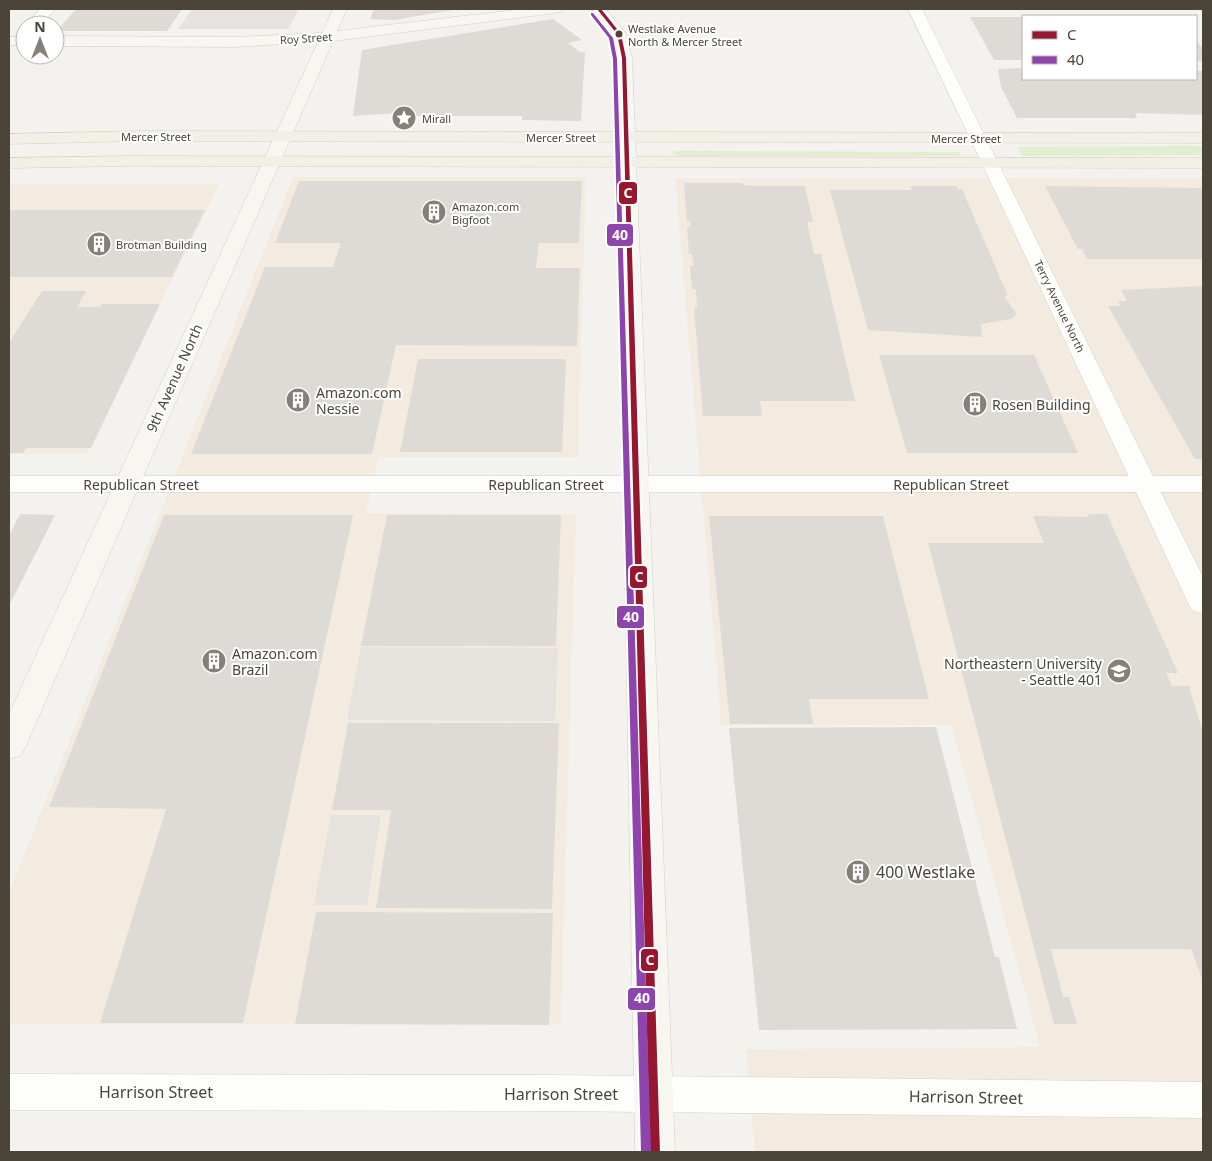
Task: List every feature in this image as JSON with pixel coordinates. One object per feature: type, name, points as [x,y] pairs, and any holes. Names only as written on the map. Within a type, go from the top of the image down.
[{"type":"main road","name":"9th Avenue North","points":[[9,748],[270,161],[340,9]]},
{"type":"main road","name":"Roy Street","points":[[65,41],[235,42],[328,37],[556,9]]},
{"type":"main road","points":[[599,9],[620,34],[623,45],[655,1152]]},
{"type":"main road","name":"Mercer Street","points":[[9,139],[97,136],[1203,138]]},
{"type":"main road","name":"Mercer Street","points":[[9,163],[270,161],[1203,163]]},
{"type":"street","name":"Terry Avenue North","points":[[915,9],[980,138],[1203,604]]},
{"type":"street","name":"Republican Street","points":[[9,484],[1203,484]]},
{"type":"street","name":"Harrison Street","points":[[9,1092],[654,1094],[1203,1100]]},
{"type":"shaded area","points":[[192,9],[299,9],[288,29],[178,29]]},
{"type":"shaded area","points":[[293,177],[586,177],[578,457],[378,457],[366,513],[576,514],[561,1024],[9,1024],[9,893]]},
{"type":"shaded area","points":[[675,178],[1203,178],[1203,1152],[755,1152],[746,1049],[1040,1047],[951,725],[721,725]]},
{"type":"shaded area","points":[[9,184],[219,184],[86,454],[9,454]]},
{"type":"shaded area","points":[[361,647],[558,648],[555,721],[347,720]]},
{"type":"shaded area","points":[[331,815],[381,815],[367,905],[314,905]]},
{"type":"green space","points":[[1203,146],[1203,155],[1022,156],[1017,147]]},
{"type":"green space","points":[[677,151],[957,152],[962,154],[958,156],[678,156],[672,154]]},
{"type":"building","points":[[76,9],[182,9],[167,31],[65,31],[65,22]]},
{"type":"building","points":[[374,9],[453,10],[394,20],[370,19]]},
{"type":"building","points":[[970,17],[1022,17],[1022,60],[994,60]]},
{"type":"building","points":[[553,19],[582,40],[568,43],[580,52],[585,52],[581,121],[522,120],[522,116],[414,116],[415,112],[353,116],[362,50]]},
{"type":"building","points":[[1197,41],[1203,49],[1203,61],[1197,61]]},
{"type":"building","points":[[1022,68],[1022,80],[1197,80],[1197,71],[1203,71],[1203,115],[1135,113],[1137,118],[1017,118],[1001,87],[998,69]]},
{"type":"building","name":"Amazon.com Nessie","points":[[299,181],[582,181],[579,243],[539,243],[536,268],[580,268],[577,346],[396,345],[372,454],[191,454],[265,267],[333,267],[341,243],[275,243]]},
{"type":"building","points":[[684,183],[805,186],[813,222],[807,222],[814,254],[821,254],[855,401],[760,401],[762,416],[703,416],[694,308],[697,308],[696,289],[692,289],[690,266],[694,266],[692,254],[689,254],[687,227],[690,227],[690,221],[687,221]]},
{"type":"building","points":[[910,186],[957,186],[958,189],[962,189],[1008,296],[1004,296],[1016,313],[1011,319],[981,324],[982,337],[868,330],[830,190],[912,190]]},
{"type":"building","points":[[1045,186],[1203,188],[1203,259],[1087,259],[1082,249],[1078,249]]},
{"type":"building","name":"Brotman Building","points":[[9,210],[205,210],[172,277],[9,277]]},
{"type":"building","points":[[1203,286],[1203,459],[1195,459],[1108,306],[1121,306],[1118,301],[1127,301],[1121,290]]},
{"type":"building","points":[[42,291],[86,291],[77,307],[100,307],[102,304],[160,304],[91,448],[26,448],[23,453],[9,453],[9,343]]},
{"type":"building","name":"Rosen Building","points":[[879,355],[1034,355],[1078,453],[907,453]]},
{"type":"building","points":[[418,359],[566,359],[562,452],[400,452]]},
{"type":"building","points":[[20,514],[55,515],[9,606],[9,536]]},
{"type":"building","points":[[1088,514],[1107,514],[1178,673],[1166,673],[1172,686],[1189,686],[1203,733],[1203,981],[1191,949],[1051,949],[1063,997],[1069,997],[1077,1024],[1054,1024],[928,543],[1044,543],[1033,516],[1089,517]]},
{"type":"building","name":"Amazon.com Brazil","points":[[164,515],[353,515],[243,1023],[100,1023],[166,809],[49,807]]},
{"type":"building","points":[[387,515],[561,515],[556,646],[361,646]]},
{"type":"building","points":[[709,516],[883,516],[929,699],[809,699],[813,724],[730,724]]},
{"type":"building","points":[[348,723],[559,723],[552,909],[376,908],[391,810],[332,810]]},
{"type":"building","name":"400 Westlake","points":[[936,727],[995,957],[999,957],[1017,1029],[759,1030],[729,728]]},
{"type":"building","points":[[316,912],[553,913],[549,1025],[295,1024]]},
{"type":"transit line","name":"C","points":[[599,9],[619,34],[624,58],[655,1152]]},
{"type":"transit line","name":"40","points":[[592,14],[611,38],[615,59],[646,1152]]},
{"type":"place","name":"Westlake Avenue North & Mercer Street","points":[[619,34]]},
{"type":"place","name":"Mirall","points":[[404,118]]},
{"type":"place","name":"Amazon.com Bigfoot","points":[[434,212]]},
{"type":"place","name":"Brotman Building","points":[[99,244]]},
{"type":"place","name":"Amazon.com Nessie","points":[[298,400]]},
{"type":"place","name":"Rosen Building","points":[[975,404]]},
{"type":"place","name":"Amazon.com Brazil","points":[[214,661]]},
{"type":"place","name":"Northeastern University - Seattle 401","points":[[1119,671]]},
{"type":"place","name":"400 Westlake","points":[[858,872]]}]
